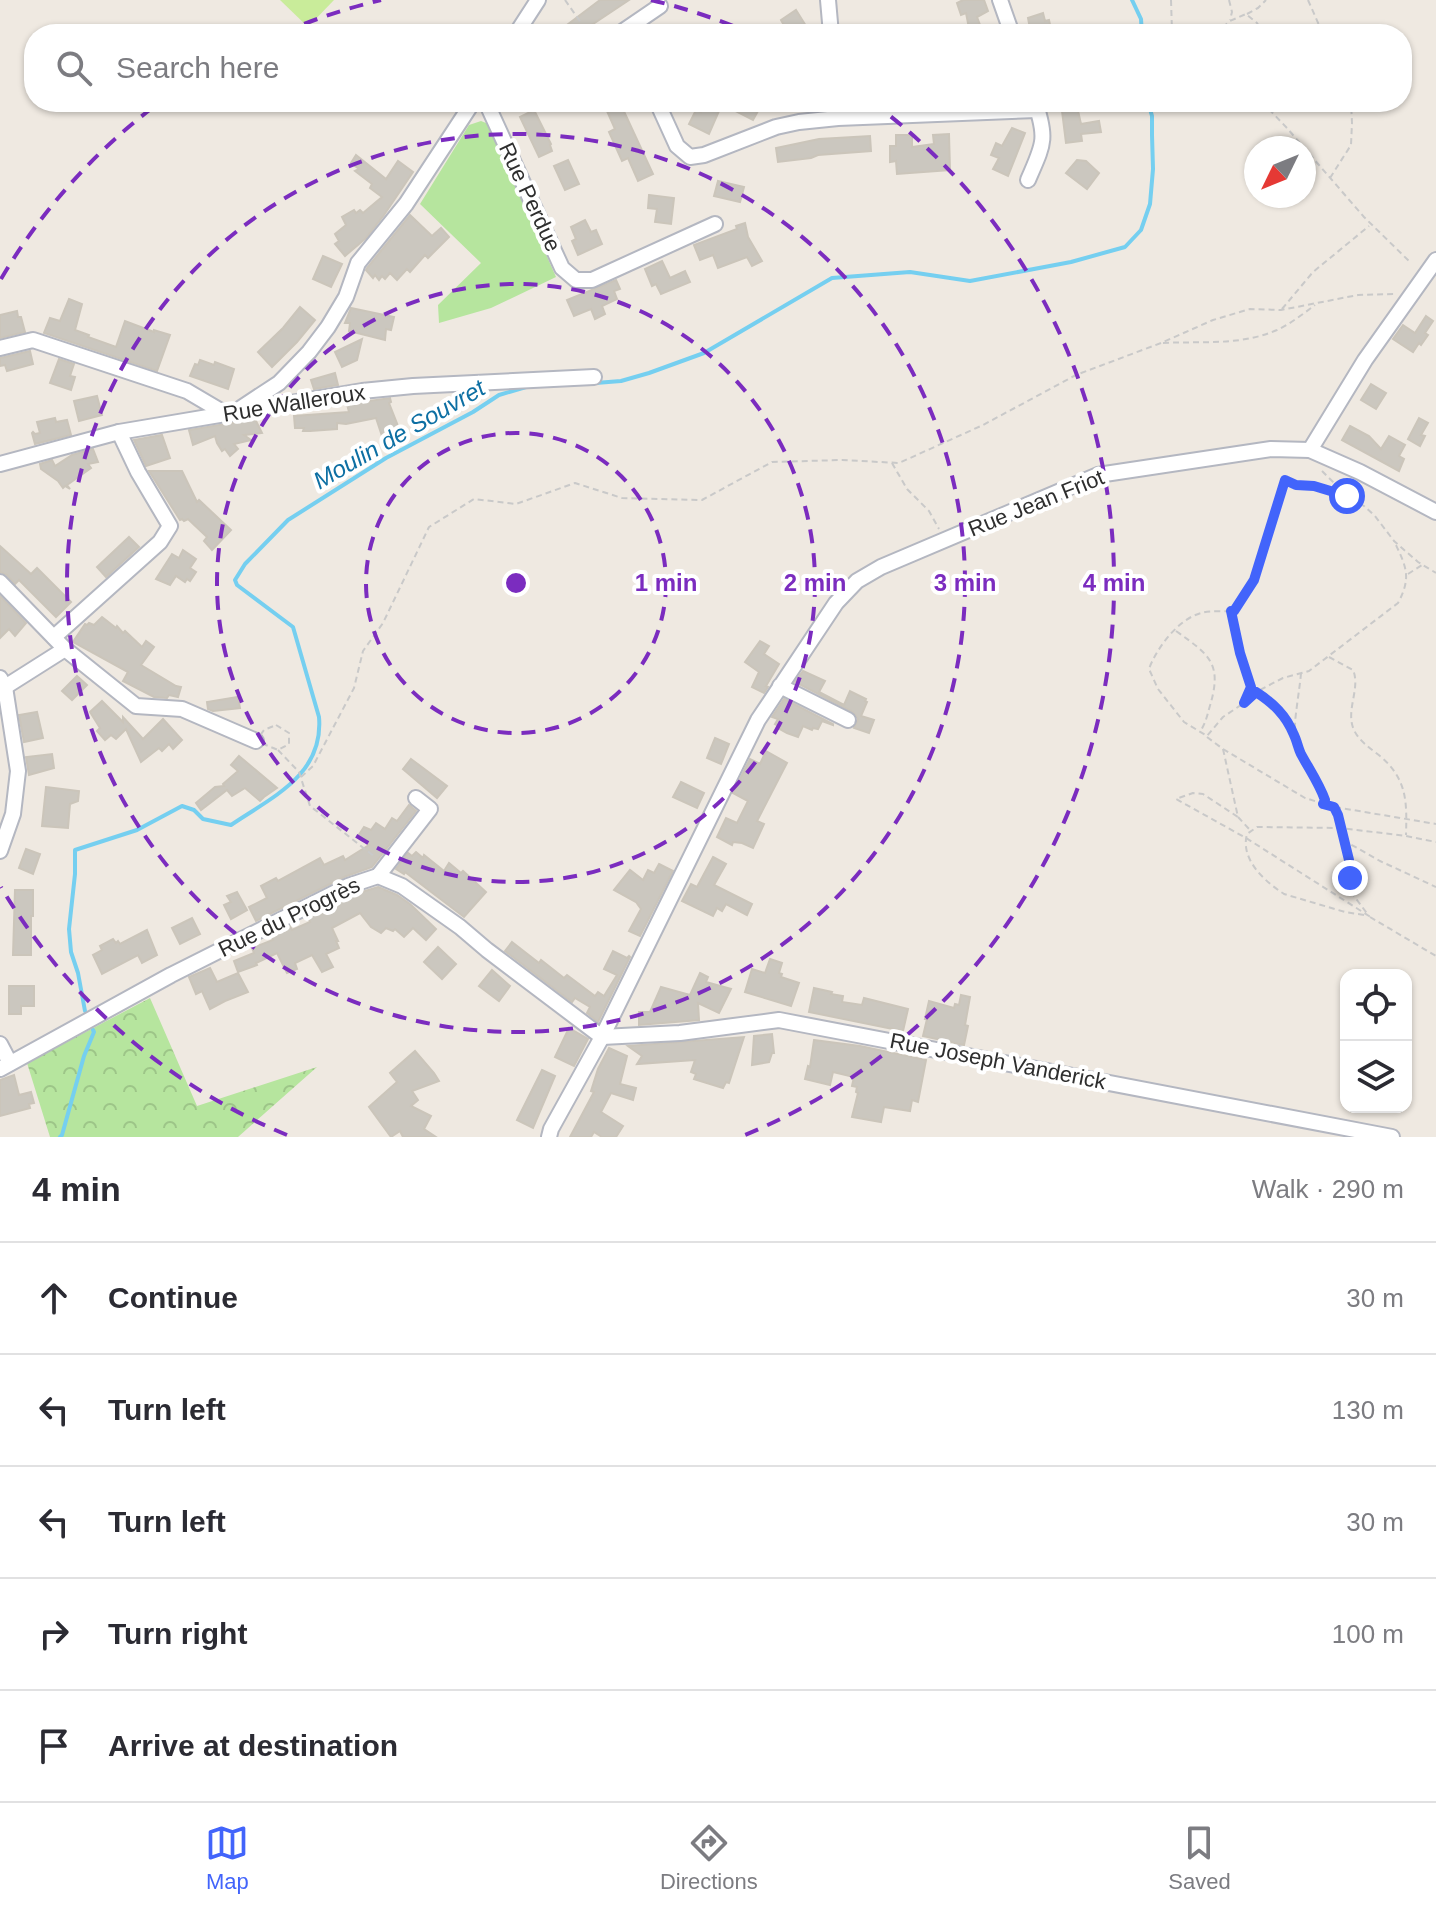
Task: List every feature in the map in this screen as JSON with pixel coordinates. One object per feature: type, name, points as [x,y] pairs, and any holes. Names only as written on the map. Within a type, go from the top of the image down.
[{"type":"street","points":[[522,24],[538,0]]},
{"type":"street","points":[[828,0],[830,24]]},
{"type":"street","points":[[1000,0],[1008,24]]},
{"type":"street","points":[[635,24],[660,6]]},
{"type":"street","points":[[0,348],[33,340],[187,391],[230,414],[279,383],[319,340],[346,297],[358,263],[406,204],[466,112]]},
{"type":"street","name":"Rue Perdue","points":[[491,112],[562,268],[576,280],[592,280],[715,224]]},
{"type":"street","points":[[662,112],[677,146],[690,157],[704,155],[776,127],[838,118],[937,112]]},
{"type":"street","points":[[837,112],[838,118]]},
{"type":"street","points":[[1028,180],[1042,147],[1043,129],[1038,112]]},
{"type":"street","points":[[1310,450],[1365,360],[1436,260]]},
{"type":"street","name":"Rue Walleroux","points":[[0,464],[119,432],[362,391],[594,377]]},
{"type":"street","points":[[54,637],[160,542],[170,526],[119,432]]},
{"type":"street","name":"Rue Jean Friot","points":[[549,1137],[602,1037],[758,720],[836,603],[857,581],[881,567],[1098,475],[1271,449],[1310,450],[1436,512]]},
{"type":"street","points":[[0,582],[65,649],[136,706],[182,709],[256,741]]},
{"type":"street","points":[[0,851],[13,814],[18,771],[2,682],[65,649]]},
{"type":"street","points":[[780,686],[848,720]]},
{"type":"street","points":[[378,876],[430,809],[416,798]]},
{"type":"street","name":"Rue du Progrès","points":[[5,1066],[171,975],[348,886],[378,876],[402,886],[460,927],[602,1037]]},
{"type":"street","name":"Rue Joseph Vanderick","points":[[602,1037],[680,1033],[779,1020],[1392,1137]]},
{"type":"street","points":[[0,1044],[5,1066]]},
{"type":"path","points":[[565,0],[582,24]]},
{"type":"path","points":[[1171,0],[1172,24]]},
{"type":"path","points":[[1229,0],[1232,12],[1230,21]]},
{"type":"path","points":[[1227,24],[1258,8],[1266,0]]},
{"type":"path","points":[[1308,0],[1319,24]]},
{"type":"path","points":[[1246,14],[1258,24]]},
{"type":"path","points":[[1271,112],[1371,224],[1411,263]]},
{"type":"path","points":[[1330,178],[1351,145],[1351,112]]},
{"type":"path","points":[[1281,310],[1313,272],[1371,224]]},
{"type":"path","points":[[301,777],[313,766],[354,688],[363,651],[383,623],[429,527],[474,499],[516,504],[575,483],[622,498],[702,500],[772,462],[842,460],[899,463],[983,425],[1076,375],[1213,320],[1250,309],[1281,310],[1358,295],[1401,294],[1411,297]]},
{"type":"path","points":[[1161,343],[1232,342],[1256,338],[1280,329],[1319,303]]},
{"type":"path","points":[[1310,450],[1316,465],[1347,496]]},
{"type":"path","points":[[891,462],[907,489],[929,511],[944,540]]},
{"type":"path","points":[[1436,573],[1394,541],[1364,506],[1347,496],[1285,480],[1254,580],[1234,611],[1201,613],[1183,622],[1154,653],[1149,669],[1158,689],[1184,722],[1305,798],[1334,807],[1436,824]]},
{"type":"path","points":[[1207,736],[1223,717],[1256,692],[1283,678],[1309,671],[1398,603],[1406,589],[1408,574],[1394,541]]},
{"type":"path","points":[[1408,574],[1423,565]]},
{"type":"path","points":[[1231,611],[1251,687],[1244,703]]},
{"type":"path","points":[[1175,630],[1203,651],[1214,668],[1215,686],[1206,723],[1200,732]]},
{"type":"path","points":[[1328,657],[1353,670],[1357,679],[1352,698],[1352,728],[1362,742],[1396,771],[1404,794],[1406,836]]},
{"type":"path","points":[[1294,734],[1301,673]]},
{"type":"path","points":[[1256,692],[1276,706],[1294,734],[1300,753],[1321,789],[1325,800],[1323,804]]},
{"type":"path","points":[[278,750],[289,744],[289,733],[276,725],[264,730],[256,741],[278,750],[299,772],[310,806],[380,861],[378,876]]},
{"type":"path","points":[[1223,749],[1238,817]]},
{"type":"path","points":[[1251,830],[1238,817],[1203,794],[1193,793],[1176,799],[1246,838],[1436,956]]},
{"type":"path","points":[[1334,807],[1349,860],[1354,896],[1369,916]]},
{"type":"path","points":[[1369,916],[1284,894],[1275,888],[1252,864],[1246,850],[1246,838],[1251,830],[1257,827],[1341,828],[1436,842]]},
{"type":"path","points":[[1343,840],[1436,887]]},
{"type":"green space","points":[[280,0],[334,0],[311,24],[305,24]]},
{"type":"green space","points":[[481,121],[490,128],[556,277],[491,308],[439,323],[438,305],[481,263],[420,204],[469,125]]},
{"type":"green space","points":[[150,998],[197,1106],[317,1067],[238,1137],[50,1137],[27,1063]]},
{"type":"building","points":[[600,0],[629,0],[593,24],[568,24]]},
{"type":"building","points":[[984,0],[988,11],[977,17],[980,24],[968,24],[966,13],[961,15],[957,3]]},
{"type":"building","points":[[796,10],[804,24],[783,24],[781,20]]},
{"type":"building","points":[[1043,13],[1045,21],[1049,20],[1050,24],[1029,24],[1028,18]]},
{"type":"building","points":[[535,112],[552,151],[539,157],[520,117]]},
{"type":"building","points":[[607,112],[624,112],[653,174],[638,181],[628,158],[622,161],[609,132],[615,129]]},
{"type":"building","points":[[695,112],[719,112],[709,134],[689,124]]},
{"type":"building","points":[[738,112],[757,112],[753,120]]},
{"type":"building","points":[[1062,112],[1078,112],[1081,124],[1099,121],[1101,132],[1081,134],[1082,141],[1066,143]]},
{"type":"building","points":[[1012,128],[1025,133],[1008,176],[993,169],[999,158],[991,155],[996,143],[1002,146]]},
{"type":"building","points":[[949,134],[950,170],[897,174],[896,161],[890,162],[890,146],[896,146],[896,135],[912,135],[912,147],[934,144],[933,135]]},
{"type":"building","points":[[870,136],[871,151],[778,162],[776,148],[819,139]]},
{"type":"building","points":[[356,155],[386,179],[398,161],[413,172],[366,238],[345,256],[335,244],[339,241],[335,234],[346,225],[342,217],[354,210],[363,213],[382,197],[370,188],[372,184],[355,171],[359,169],[351,163]]},
{"type":"building","points":[[568,160],[579,184],[565,190],[554,166]]},
{"type":"building","points":[[1077,160],[1086,161],[1099,173],[1087,189],[1066,173]]},
{"type":"building","points":[[718,181],[744,187],[740,202],[714,196]]},
{"type":"building","points":[[649,195],[674,198],[671,224],[655,222],[657,209],[648,208]]},
{"type":"building","points":[[410,215],[432,236],[441,228],[449,237],[428,258],[425,255],[410,272],[407,269],[397,280],[390,273],[385,279],[382,276],[379,280],[375,275],[373,278],[367,268]]},
{"type":"building","points":[[585,220],[591,232],[596,230],[602,244],[578,255],[572,241],[576,239],[571,227]]},
{"type":"building","points":[[745,223],[748,237],[762,261],[752,266],[747,257],[718,268],[713,255],[700,260],[694,245]]},
{"type":"building","points":[[323,256],[342,264],[331,287],[313,279]]},
{"type":"building","points":[[662,261],[670,278],[685,271],[690,282],[661,294],[656,284],[652,286],[645,269]]},
{"type":"building","points":[[616,280],[620,289],[614,291],[617,299],[602,306],[605,314],[595,319],[591,309],[574,316],[567,300]]},
{"type":"building","points":[[69,299],[82,304],[75,330],[116,347],[125,321],[170,335],[157,371],[44,333],[50,318],[60,321]]},
{"type":"building","points":[[300,307],[315,320],[272,367],[258,352]]},
{"type":"building","points":[[351,308],[394,317],[391,330],[386,329],[385,340],[349,331],[350,323],[345,323]]},
{"type":"building","points":[[17,311],[25,332],[0,338],[0,315]]},
{"type":"building","points":[[1426,316],[1433,321],[1425,333],[1428,335],[1413,352],[1393,339],[1403,325],[1415,333]]},
{"type":"building","points":[[362,339],[357,360],[342,367],[335,352]]},
{"type":"building","points":[[30,351],[33,364],[7,371],[5,365],[0,366],[0,358]]},
{"type":"building","points":[[59,359],[74,364],[70,376],[75,377],[71,390],[50,383]]},
{"type":"building","points":[[200,360],[234,369],[228,389],[190,376]]},
{"type":"building","points":[[335,373],[338,385],[314,389],[311,380]]},
{"type":"building","points":[[1371,384],[1386,393],[1376,409],[1361,400]]},
{"type":"building","points":[[97,396],[102,415],[79,421],[74,401]]},
{"type":"building","points":[[390,398],[389,403],[400,431],[382,436],[376,418],[337,423],[337,429],[303,431],[304,428],[295,428],[294,416],[349,412],[347,404]]},
{"type":"building","points":[[55,418],[56,422],[67,420],[71,435],[35,444],[32,433],[40,433],[37,422]]},
{"type":"building","points":[[1419,418],[1428,423],[1421,435],[1425,436],[1420,446],[1408,439]]},
{"type":"building","points":[[255,419],[262,433],[244,435],[251,440],[234,444],[238,449],[230,456],[225,449],[222,451],[215,436],[193,445],[189,430]]},
{"type":"building","points":[[1350,426],[1369,436],[1381,449],[1389,436],[1405,445],[1399,456],[1404,459],[1399,471],[1342,440]]},
{"type":"building","points":[[162,435],[170,458],[146,466],[134,440]]},
{"type":"building","points":[[93,449],[98,462],[88,464],[91,468],[67,485],[70,489],[63,488],[41,469],[40,464],[52,460],[55,466],[72,455]]},
{"type":"building","points":[[149,471],[182,471],[197,502],[199,500],[231,530],[212,550],[204,541],[207,537],[188,519],[180,520]]},
{"type":"building","points":[[129,537],[139,547],[106,577],[97,567]]},
{"type":"building","points":[[0,546],[31,574],[37,568],[71,602],[56,617],[19,580],[15,584],[0,572]]},
{"type":"building","points":[[183,550],[196,559],[190,568],[196,572],[190,581],[187,579],[185,582],[176,576],[170,585],[156,579],[172,554],[179,558]]},
{"type":"building","points":[[0,596],[26,623],[15,636],[9,629],[0,638]]},
{"type":"building","points":[[102,617],[123,633],[125,631],[142,647],[146,641],[154,647],[141,665],[181,687],[178,697],[154,697],[123,681],[128,672],[73,642],[85,624],[94,625]]},
{"type":"building","points":[[760,641],[769,646],[764,654],[779,664],[764,693],[752,687],[759,672],[745,662]]},
{"type":"building","points":[[803,671],[825,681],[819,692],[844,705],[850,691],[866,699],[861,716],[874,720],[869,733],[854,728],[858,719],[853,712],[795,682]]},
{"type":"building","points":[[77,676],[87,685],[72,700],[62,691]]},
{"type":"building","points":[[238,697],[240,708],[208,709],[207,702]]},
{"type":"building","points":[[784,699],[833,725],[822,721],[818,729],[803,726],[798,737],[787,733],[778,728],[775,724],[778,719],[772,717]]},
{"type":"building","points":[[102,701],[123,722],[123,717],[143,739],[163,719],[182,740],[173,749],[169,744],[162,751],[159,748],[141,762],[126,729],[116,739],[111,735],[105,740],[97,731],[100,728],[90,712]]},
{"type":"building","points":[[37,712],[43,738],[24,742],[19,715]]},
{"type":"building","points":[[715,738],[729,744],[721,764],[707,758]]},
{"type":"building","points":[[766,751],[787,763],[757,821],[764,824],[753,848],[742,843],[733,842],[732,845],[717,837],[726,818],[737,823],[748,801],[733,793],[750,759],[760,764]]},
{"type":"building","points":[[52,754],[54,768],[29,775],[26,757]]},
{"type":"building","points":[[239,756],[277,788],[260,801],[245,788],[232,796],[227,790],[201,810],[196,803],[215,787],[224,786],[238,771],[231,765]]},
{"type":"building","points":[[411,759],[447,786],[437,798],[403,769]]},
{"type":"building","points":[[681,782],[704,793],[697,808],[673,797]]},
{"type":"building","points":[[46,787],[79,791],[78,801],[70,804],[68,828],[42,826]]},
{"type":"building","points":[[409,805],[416,811],[372,867],[344,877],[256,921],[249,907],[267,898],[261,886],[276,878],[278,881],[320,858],[324,865],[343,856],[345,860],[369,845],[358,836],[364,827],[371,830],[376,823],[385,829],[392,818],[397,821]]},
{"type":"building","points":[[26,849],[40,854],[33,874],[19,868]]},
{"type":"building","points":[[416,852],[444,871],[449,863],[461,873],[463,871],[486,892],[464,917],[405,872],[396,869],[408,853],[412,856]]},
{"type":"building","points":[[713,857],[726,864],[714,885],[752,904],[747,915],[726,904],[722,911],[717,908],[713,916],[682,901],[691,884],[697,887]]},
{"type":"building","points":[[659,864],[673,871],[640,936],[629,931],[641,909],[636,902],[614,890],[630,870],[643,880],[648,870],[654,873]]},
{"type":"building","points":[[378,887],[410,904],[436,929],[426,940],[413,928],[404,937],[395,929],[386,928],[381,933],[371,927],[360,913],[332,928],[339,948],[326,954],[333,967],[322,972],[312,955],[295,963],[297,969],[287,973],[277,953],[238,972],[234,961],[254,953],[252,948],[273,940],[271,936],[290,926],[292,930],[310,922],[308,917],[352,895]]},
{"type":"building","points":[[15,890],[33,890],[31,955],[13,955]]},
{"type":"building","points":[[237,892],[247,910],[231,919],[224,905],[231,902],[227,896]]},
{"type":"building","points":[[192,918],[200,934],[180,944],[172,928]]},
{"type":"building","points":[[147,930],[157,955],[142,963],[138,955],[102,974],[93,955],[102,950],[100,946],[113,939],[120,944]]},
{"type":"building","points":[[512,942],[539,963],[541,960],[564,978],[567,975],[595,996],[598,992],[604,996],[617,975],[604,969],[613,951],[630,957],[598,1022],[587,1013],[590,1007],[575,998],[572,1002],[505,951]]},
{"type":"building","points":[[438,947],[456,964],[442,979],[424,962]]},
{"type":"building","points":[[770,959],[782,963],[781,977],[799,983],[791,1006],[745,992],[752,969],[765,973]]},
{"type":"building","points":[[210,968],[217,982],[238,973],[248,992],[210,1009],[202,991],[196,994],[189,977]]},
{"type":"building","points":[[492,970],[510,986],[499,1001],[479,986]]},
{"type":"building","points":[[700,973],[708,977],[706,982],[731,989],[719,1013],[698,1003],[699,1020],[639,1025],[639,1012],[650,1012],[661,987],[690,995]]},
{"type":"building","points":[[9,986],[34,986],[34,1006],[21,1006],[21,1014],[9,1014]]},
{"type":"building","points":[[814,988],[843,996],[842,1002],[862,1005],[864,998],[908,1009],[903,1031],[809,1012]]},
{"type":"building","points":[[961,995],[970,997],[964,1045],[923,1036],[929,1001],[954,1008],[955,1004],[959,1005]]},
{"type":"building","points":[[569,1028],[588,1039],[574,1066],[555,1057]]},
{"type":"building","points":[[772,1034],[774,1053],[769,1062],[752,1065],[754,1036]]},
{"type":"building","points":[[744,1037],[729,1083],[726,1082],[723,1088],[694,1079],[696,1074],[691,1072],[695,1060],[637,1064],[642,1056],[628,1046]]},
{"type":"building","points":[[814,1040],[926,1060],[918,1102],[912,1100],[910,1111],[884,1107],[881,1122],[852,1117],[858,1093],[857,1087],[852,1086],[854,1077],[833,1072],[830,1085],[805,1079]]},
{"type":"building","points":[[609,1048],[627,1056],[620,1084],[636,1088],[633,1100],[611,1093],[601,1112],[623,1126],[616,1137],[602,1137],[594,1132],[591,1137],[570,1137],[594,1092],[591,1091],[598,1069]]},
{"type":"building","points":[[415,1051],[439,1081],[412,1091],[418,1100],[411,1106],[431,1116],[424,1129],[436,1137],[403,1137],[400,1131],[391,1137],[369,1107],[397,1082],[390,1073]]},
{"type":"building","points":[[542,1070],[555,1076],[533,1128],[517,1120]]},
{"type":"building","points":[[14,1075],[19,1095],[31,1092],[34,1103],[29,1104],[30,1108],[0,1116],[0,1080]]},
{"type":"waterway","name":"Moulin de Souvret","points":[[1132,0],[1141,24]]},
{"type":"waterway","name":"Moulin de Souvret","points":[[583,384],[621,381],[704,353],[832,278],[910,272],[970,281],[1071,262],[1125,247],[1141,230],[1150,204],[1153,169],[1151,112]]},
{"type":"waterway","name":"Moulin de Souvret","points":[[85,1011],[71,952],[69,929],[75,850],[137,830],[182,806],[194,810],[203,819],[231,825],[292,782],[313,754],[319,717],[293,627],[237,585],[235,580],[245,564],[288,520],[386,458],[499,395],[526,387]]},
{"type":"waterway","name":"Moulin de Souvret","points":[[60,1137],[93,1030]]},
{"type":"route","points":[[1347,496],[1285,480],[1254,580],[1234,611],[1231,611],[1251,687],[1244,703],[1256,692],[1276,706],[1286,720],[1300,753],[1321,789],[1325,800],[1323,804],[1334,807],[1338,815],[1350,878]]}]
